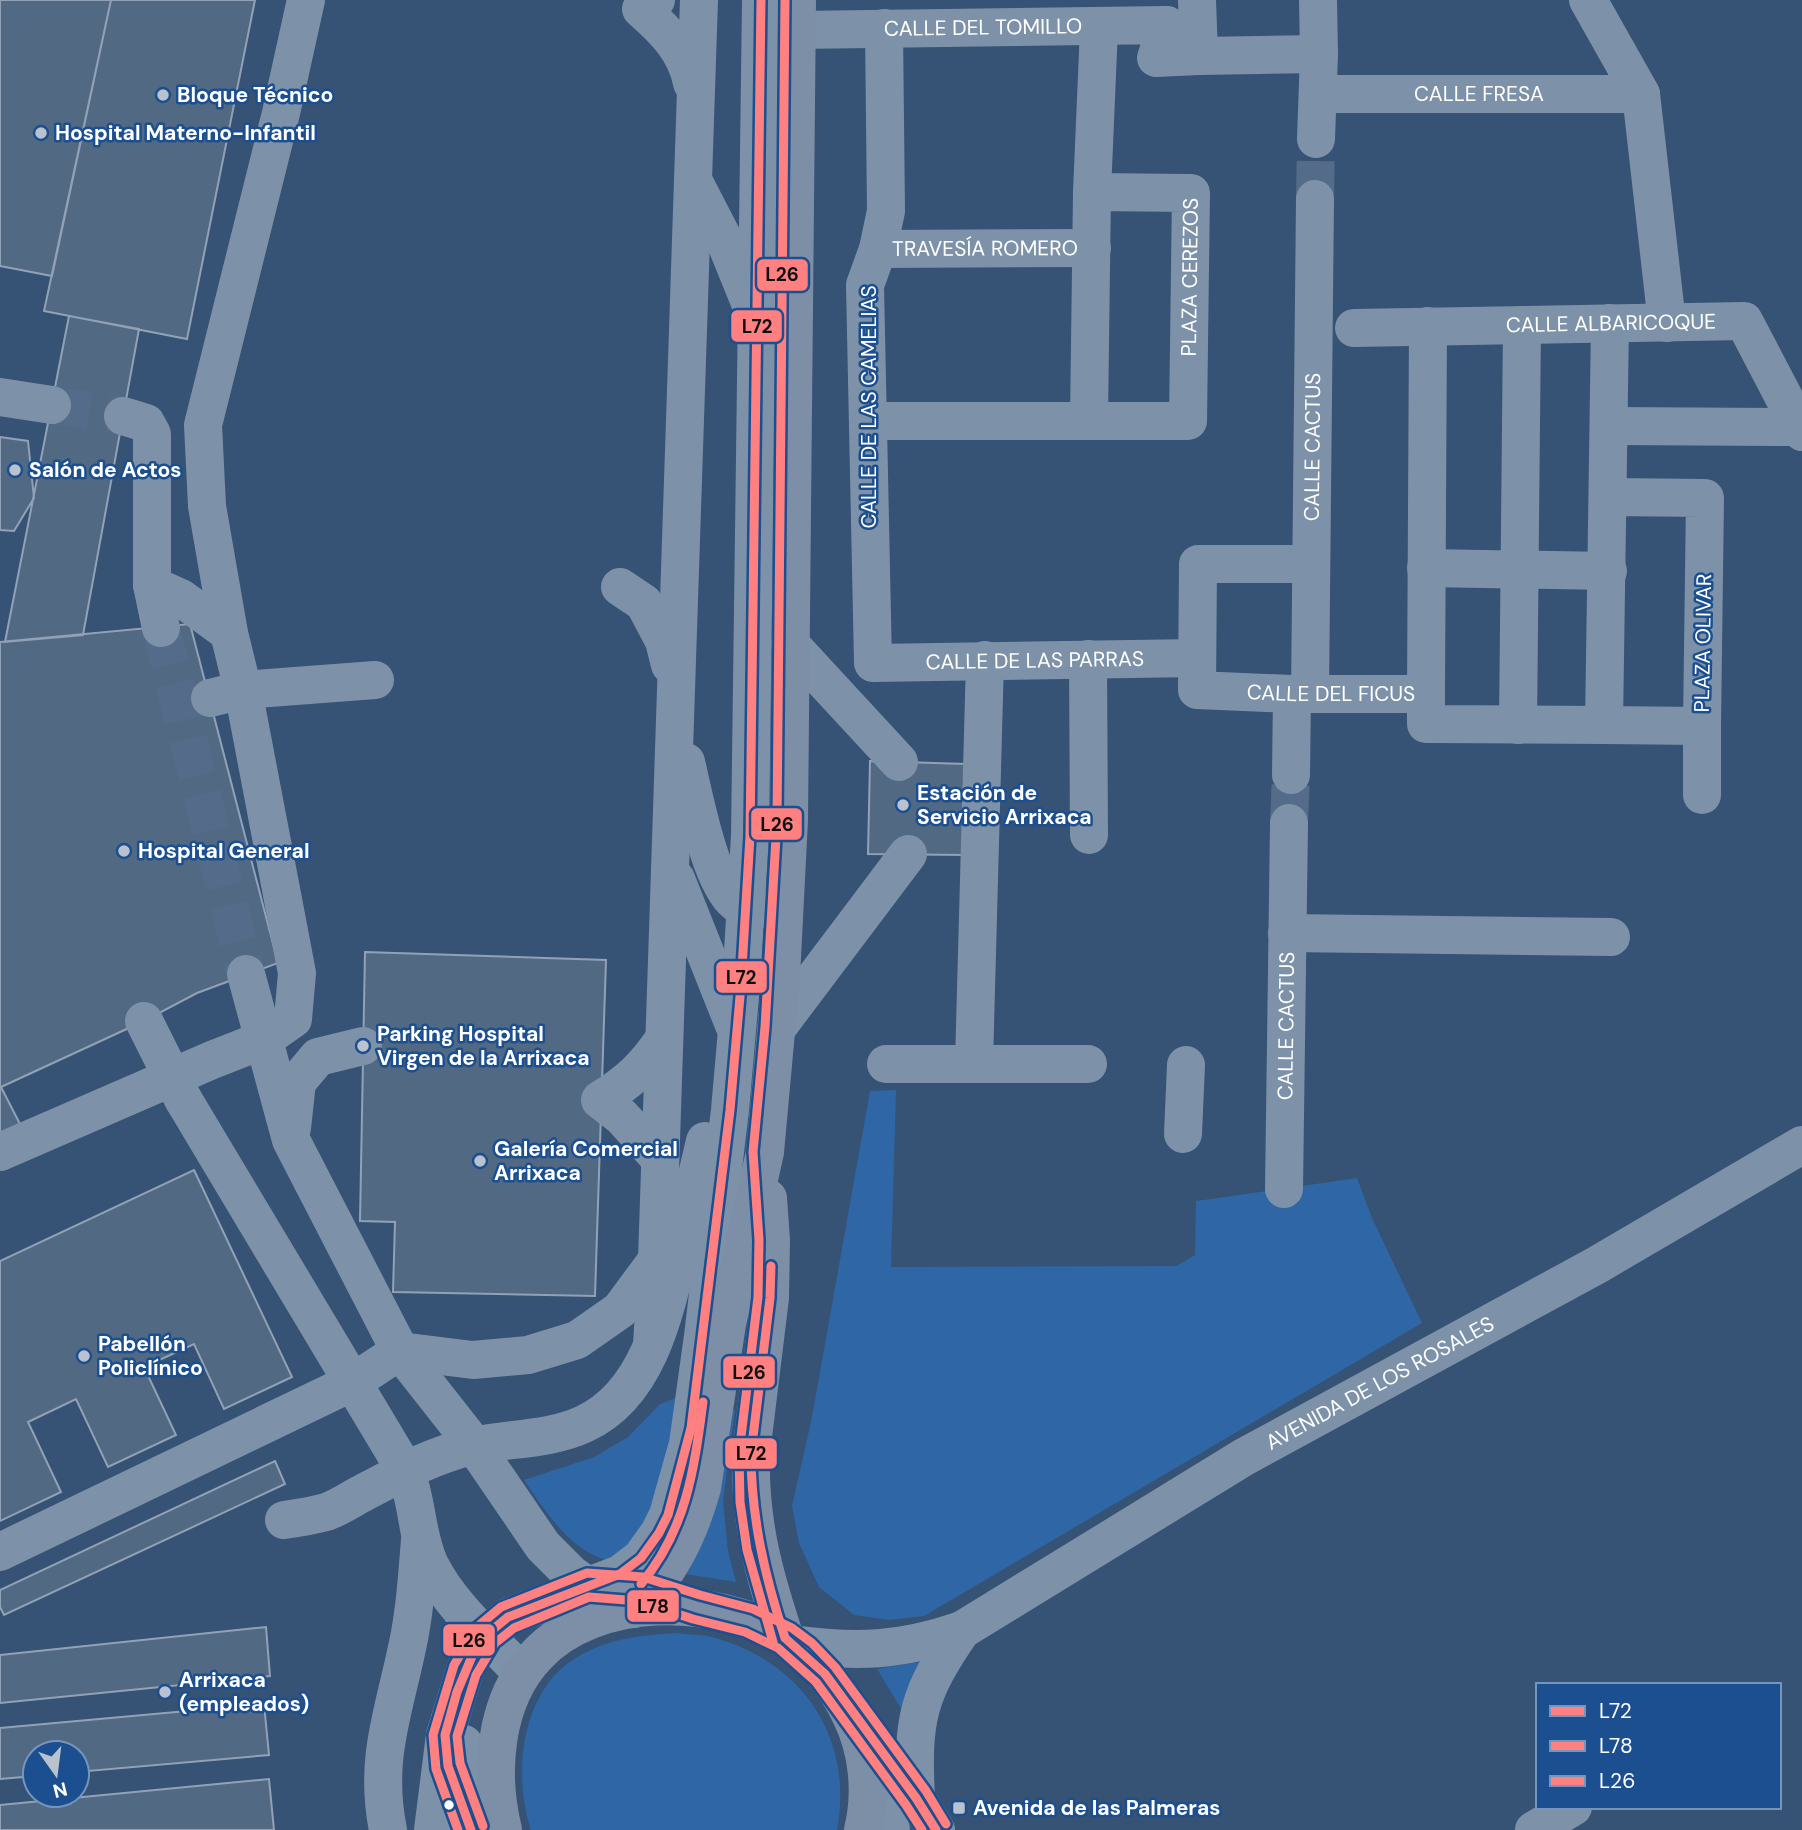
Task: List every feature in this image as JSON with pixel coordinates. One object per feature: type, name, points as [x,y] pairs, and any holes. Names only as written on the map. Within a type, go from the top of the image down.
[{"type":"main road","points":[[637,1604],[666,1571],[688,1532],[702,1488],[727,1324],[765,1152],[769,1113],[781,978],[789,820],[797,15]]},
{"type":"main road","points":[[765,1152],[771,1240],[770,1298],[750,1479],[760,1559],[789,1641]]},
{"type":"main road","points":[[503,1830],[497,1784],[497,1755],[507,1704],[502,1652],[538,1654],[570,1629],[637,1604],[695,1608],[749,1620],[789,1641],[825,1674],[843,1699],[857,1727],[865,1757],[868,1789],[863,1830]]},
{"type":"street","points":[[0,1152],[263,1040],[293,1019],[297,972],[226,694],[229,633],[207,506],[203,425],[281,113],[306,0]]},
{"type":"street","points":[[656,0],[641,9],[665,30],[679,48],[690,72],[696,103]]},
{"type":"street","points":[[652,1345],[699,0]]},
{"type":"street","points":[[463,1826],[463,1765],[468,1717],[480,1681],[502,1652],[508,1617],[620,1574],[641,1558],[659,1533],[673,1500],[691,1427],[738,1053],[746,908],[750,811],[761,0]]},
{"type":"street","points":[[1198,0],[1199,56],[1319,54]]},
{"type":"street","points":[[1316,139],[1318,0]]},
{"type":"street","points":[[1588,0],[1641,94],[1667,323]]},
{"type":"street","name":"CALLE DEL TOMILLO","points":[[797,15],[884,28],[1099,28],[1167,25],[1156,58],[1199,56]]},
{"type":"street","name":"CALLE DE LAS CAMELIAS","points":[[873,663],[865,285],[878,249],[886,211],[884,28]]},
{"type":"street","points":[[868,421],[1089,421],[1092,192],[1099,28]]},
{"type":"street","name":"CALLE FRESA","points":[[1318,94],[1641,94]]},
{"type":"street","points":[[693,180],[732,255],[792,420]]},
{"type":"street","name":"PLAZA CEREZOS","points":[[1089,421],[1188,421],[1189,381],[1191,193],[1092,192]]},
{"type":"street","name":"CALLE CACTUS","points":[[1291,775],[1301,694],[1311,564],[1315,200]]},
{"type":"street","name":"TRAVESÍA ROMERO","points":[[878,249],[1092,248]]},
{"type":"street","name":"CALLE ALBARICOQUE","points":[[1354,328],[1744,321],[1801,429]]},
{"type":"street","points":[[1604,725],[1610,323]]},
{"type":"street","points":[[1518,725],[1522,325]]},
{"type":"street","points":[[1426,694],[1428,326]]},
{"type":"street","points":[[0,397],[52,405]]},
{"type":"street","points":[[123,416],[146,423],[152,434],[152,585],[162,628]]},
{"type":"street","points":[[1609,426],[1801,429]]},
{"type":"street","name":"PLAZA OLIVAR","points":[[1604,725],[1702,726],[1705,498],[1609,497]]},
{"type":"street","points":[[681,527],[666,556],[648,575],[620,587],[644,603],[664,641],[676,705],[717,876],[724,890],[734,902],[746,908],[763,909],[781,900],[786,891]]},
{"type":"street","points":[[1197,674],[1198,564],[1311,564]]},
{"type":"street","points":[[1426,568],[1608,570]]},
{"type":"street","points":[[152,585],[181,598],[229,633]]},
{"type":"street","points":[[790,644],[899,762]]},
{"type":"street","points":[[1088,659],[1089,835]]},
{"type":"street","name":"CALLE DE LAS PARRAS","points":[[873,663],[1088,659],[1197,674]]},
{"type":"street","points":[[974,1063],[985,660]]},
{"type":"street","name":"CALLE DEL FICUS","points":[[1197,674],[1301,694],[1426,694],[1426,724],[1604,725]]},
{"type":"street","points":[[226,694],[376,680]]},
{"type":"street","points":[[1702,726],[1702,795]]},
{"type":"street","name":"CALLE CACTUS","points":[[1283,1189],[1289,823]]},
{"type":"street","points":[[777,1028],[908,854]]},
{"type":"street","points":[[670,864],[738,1053],[769,1113]]},
{"type":"street","points":[[1287,933],[1611,937]]},
{"type":"street","points":[[246,974],[291,1140],[400,1352],[474,1445],[544,1546],[566,1569],[571,1592]]},
{"type":"street","points":[[284,1520],[327,1512],[405,1470],[474,1445],[569,1430],[592,1420],[628,1388],[652,1345],[668,1298],[709,1124],[738,1053],[781,978]]},
{"type":"street","points":[[144,1021],[183,1100],[405,1470],[430,1566],[447,1593],[502,1652]]},
{"type":"street","points":[[660,1158],[622,1117],[600,1100],[627,1084],[648,1063],[664,1039]]},
{"type":"street","points":[[291,1140],[297,1082],[318,1057],[363,1046]]},
{"type":"street","points":[[886,1064],[1088,1064]]},
{"type":"street","points":[[1183,1134],[1186,1065]]},
{"type":"street","name":"AVENIDA DE LOS ROSALES","points":[[789,1641],[850,1650],[881,1650],[917,1645],[962,1630],[1244,1457],[1597,1265],[1802,1145]]},
{"type":"street","points":[[0,1552],[352,1382],[400,1352],[473,1360],[528,1355],[577,1340],[620,1310],[657,1260]]},
{"type":"street","points":[[388,1830],[383,1793],[385,1742],[412,1619],[420,1534]]},
{"type":"street","points":[[571,1592],[613,1586],[637,1604]]},
{"type":"street","name":"AVENIDA DE LOS ROSALES","points":[[926,1814],[916,1719],[925,1691],[962,1630]]},
{"type":"street","points":[[463,1826],[448,1766],[445,1735],[465,1670],[502,1652]]},
{"type":"street","points":[[843,1699],[926,1814]]},
{"type":"street","points":[[865,1757],[880,1789],[891,1830]]},
{"type":"street","points":[[463,1826],[497,1784]]},
{"type":"street","points":[[1534,1830],[1570,1809]]},
{"type":"shaded area","points":[[896,1090],[891,1267],[1176,1266],[1195,1255],[1196,1201],[1357,1178],[1372,1218],[1422,1323],[924,1616],[889,1620],[854,1615],[819,1587],[799,1543],[792,1506],[812,1417],[870,1091]]},
{"type":"shaded area","points":[[679,1397],[668,1476],[631,1546],[605,1560],[579,1547],[558,1527],[524,1480],[594,1457],[628,1437],[660,1404]]},
{"type":"shaded area","points":[[730,1409],[735,1410],[723,1501],[728,1551],[736,1582],[685,1574],[697,1554],[713,1514]]},
{"type":"shaded area","points":[[678,1633],[711,1637],[746,1650],[774,1666],[797,1686],[816,1709],[829,1736],[838,1765],[840,1797],[837,1830],[531,1830],[522,1783],[523,1758],[533,1710],[544,1689],[560,1670],[591,1650],[627,1638]]},
{"type":"shaded area","points":[[925,1661],[903,1712],[877,1669]]},
{"type":"building","name":"Hospital Materno-Infantil","points":[[0,0],[111,0],[52,276],[0,266]]},
{"type":"building","name":"Bloque Técnico","points":[[111,0],[255,0],[187,339],[44,311]]},
{"type":"building","points":[[69,316],[139,329],[83,635],[5,642]]},
{"type":"building","name":"Salón de Actos","points":[[0,437],[28,441],[34,498],[14,531],[0,530]]},
{"type":"building","name":"Hospital General","points":[[190,624],[278,963],[197,993],[144,1021],[1,1087],[20,1124],[0,1133],[0,642]]},
{"type":"building","points":[[870,761],[966,764],[965,855],[868,854]]},
{"type":"building","name":"Galería Comercial Arrixaca","points":[[365,952],[606,960],[595,1296],[393,1292],[395,1222],[360,1221]]},
{"type":"building","name":"Pabellón Policlínico","points":[[194,1170],[292,1377],[224,1409],[194,1344],[144,1367],[176,1435],[108,1467],[76,1399],[28,1422],[61,1492],[0,1521],[0,1261]]},
{"type":"building","points":[[275,1461],[285,1484],[4,1615],[0,1607],[0,1590]]},
{"type":"building","points":[[266,1627],[270,1676],[0,1703],[0,1655]]},
{"type":"building","points":[[264,1704],[269,1755],[91,1771],[91,1739],[21,1739],[21,1777],[0,1779],[0,1728]]},
{"type":"building","points":[[269,1779],[274,1830],[0,1830],[0,1805],[21,1803],[21,1809],[91,1809],[91,1796]]},
{"type":"tunnel","points":[[1315,199],[1316,139]]},
{"type":"tunnel","points":[[52,405],[123,416]]},
{"type":"tunnel","points":[[161,628],[246,974]]},
{"type":"tunnel","points":[[1289,823],[1291,775]]},
{"type":"transit line","name":"L72","points":[[471,1830],[448,1766],[445,1735],[457,1692],[473,1654],[486,1635],[508,1617],[620,1574],[641,1558],[668,1515],[691,1428],[730,1110],[750,836],[761,0]]},
{"type":"transit line","name":"L26","points":[[773,1642],[747,1550],[740,1502],[739,1453],[758,1297],[759,1240],[753,1152],[765,1027],[777,820],[785,0]]},
{"type":"transit line","name":"L72","points":[[771,1266],[770,1298],[751,1453],[760,1547],[785,1638]]},
{"type":"transit line","name":"L26","points":[[641,1584],[668,1542],[686,1499],[703,1402]]},
{"type":"transit line","name":"L26","points":[[458,1830],[436,1769],[433,1735],[454,1665],[477,1627],[501,1607],[587,1573],[643,1577],[753,1609],[792,1628],[812,1643],[835,1667],[926,1791],[946,1824]]},
{"type":"transit line","name":"L78","points":[[483,1826],[460,1763],[457,1736],[476,1675],[495,1643],[514,1628],[589,1597],[638,1601],[745,1632],[778,1648],[816,1682],[922,1830]]},
{"type":"transit line","name":"L72","points":[[785,1638],[825,1674],[916,1798],[936,1830]]},
{"type":"place","name":"Bloque Técnico","points":[[163,95]]},
{"type":"place","name":"Hospital Materno-Infantil","points":[[41,133]]},
{"type":"place","name":"Salón de Actos","points":[[15,470]]},
{"type":"place","name":"Estación de Servicio Arrixaca","points":[[903,805]]},
{"type":"place","name":"Hospital General","points":[[124,851]]},
{"type":"place","name":"Parking Hospital Virgen de la Arrixaca","points":[[363,1046]]},
{"type":"place","name":"Galería Comercial Arrixaca","points":[[480,1161]]},
{"type":"place","name":"Pabellón Policlínico","points":[[84,1356]]},
{"type":"place","name":"Arrixaca (empleados)","points":[[165,1692]]},
{"type":"place","name":"Avenida de las Palmeras","points":[[959,1808]]}]
